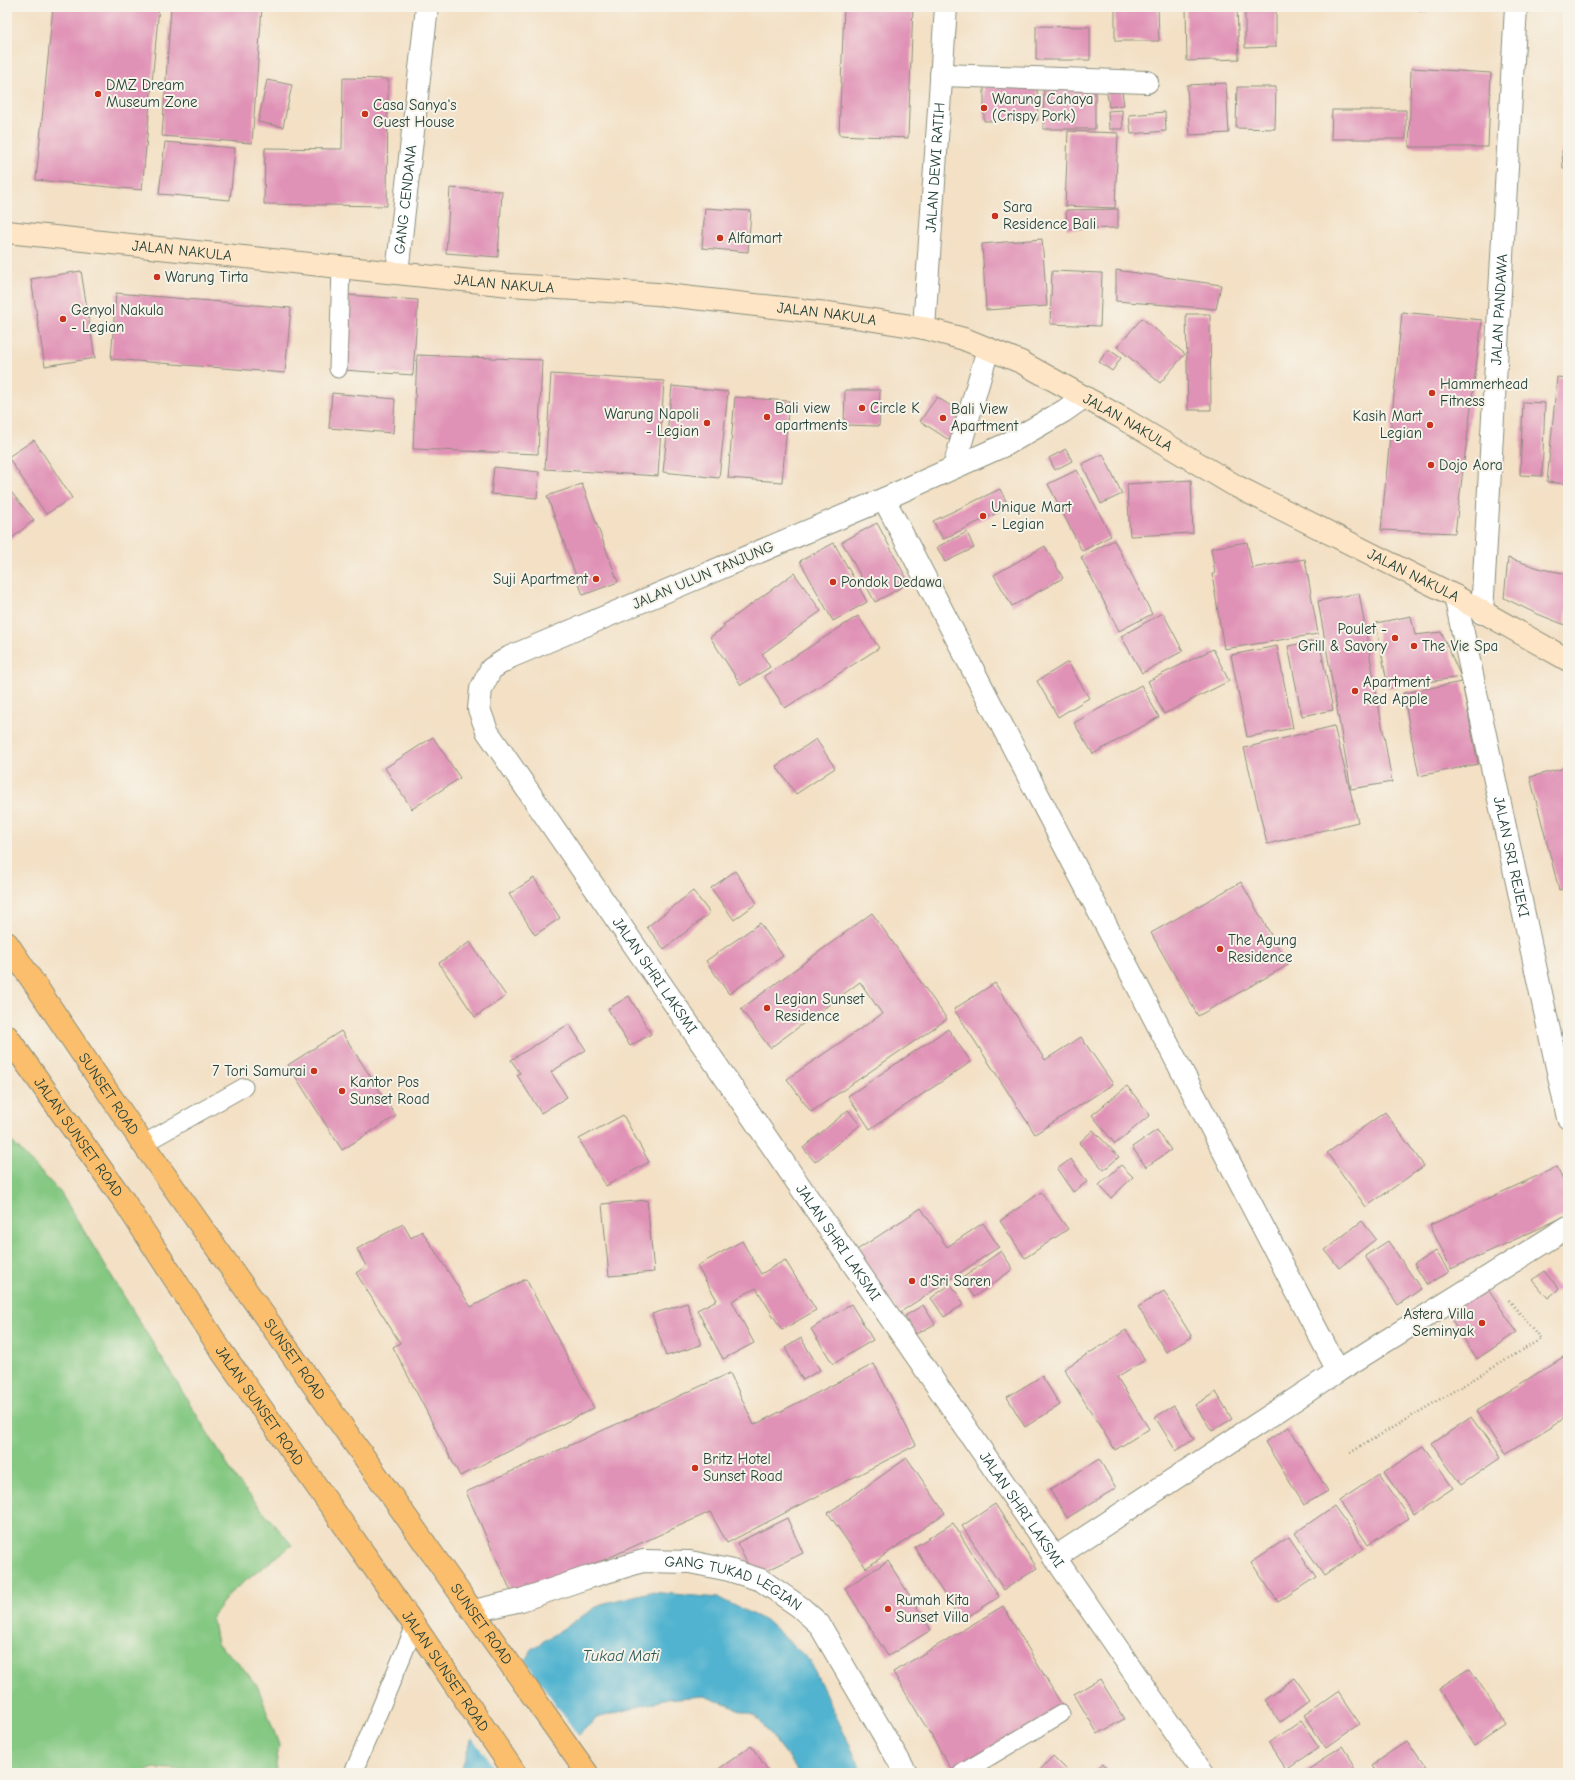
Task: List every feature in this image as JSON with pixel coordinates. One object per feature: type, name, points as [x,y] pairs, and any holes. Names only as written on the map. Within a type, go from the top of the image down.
[{"type":"highway","name":"SUNSET ROAD","points":[[7,943],[143,1144],[587,1773]]},
{"type":"highway","name":"JALAN SUNSET ROAD","points":[[7,1036],[124,1201],[222,1352],[415,1626],[515,1773]]},
{"type":"main road","name":"JALAN NAKULA","points":[[7,232],[510,285],[658,294],[836,314],[924,328],[964,339],[1021,362],[1234,485],[1455,596],[1482,613],[1568,660]]},
{"type":"street","name":"GANG CENDANA","points":[[397,273],[427,7]]},
{"type":"street","name":"JALAN DEWI RATIH","points":[[924,328],[946,7]]},
{"type":"street","name":"JALAN PANDAWA","points":[[1482,613],[1516,7]]},
{"type":"street","points":[[941,75],[1148,82]]},
{"type":"street","points":[[954,467],[988,349]]},
{"type":"street","name":"JALAN ULUN TANJUNG","points":[[480,709],[481,689],[491,669],[510,657],[884,499],[1021,437],[1084,397]]},
{"type":"street","points":[[884,499],[1338,1371]]},
{"type":"street","name":"JALAN SRI REJEKI","points":[[1455,596],[1568,1118]]},
{"type":"street","name":"JALAN SHRI LAKSMI","points":[[480,709],[487,730],[1203,1773]]},
{"type":"street","points":[[1054,1558],[1338,1371],[1490,1278],[1568,1228]]},
{"type":"street","name":"GANG TUKAD LEGIAN","points":[[474,1611],[521,1600],[643,1561],[690,1562],[729,1570],[761,1580],[800,1607],[819,1624],[906,1773]]},
{"type":"lane","points":[[338,369],[341,267]]},
{"type":"lane","points":[[143,1144],[244,1087]]},
{"type":"lane","points":[[353,1773],[415,1626]]},
{"type":"lane","points":[[962,1773],[1061,1714]]},
{"type":"path","points":[[1350,1452],[1541,1339],[1490,1278]]},
{"type":"green space","points":[[7,1140],[12,1142],[60,1192],[236,1479],[292,1545],[230,1593],[212,1616],[217,1644],[239,1663],[258,1687],[279,1745],[275,1773],[185,1773],[182,1770],[155,1768],[141,1773],[7,1773]]},
{"type":"water","name":"Tukad Mati","points":[[650,1592],[719,1598],[768,1622],[810,1661],[863,1773],[800,1773],[756,1716],[704,1696],[667,1699],[597,1718],[536,1773],[460,1773],[471,1740],[533,1648],[601,1604]]},
{"type":"pier","points":[[523,1658],[579,1737],[539,1773],[498,1773],[471,1736]]},
{"type":"building","name":"DMZ Dream Museum Zone","points":[[53,7],[159,7],[142,190],[36,180]]},
{"type":"building","points":[[171,7],[262,7],[252,143],[162,136]]},
{"type":"building","points":[[844,7],[913,7],[908,138],[839,135]]},
{"type":"building","points":[[1115,7],[1158,7],[1159,41],[1115,41]]},
{"type":"building","points":[[1186,7],[1237,7],[1239,59],[1187,61]]},
{"type":"building","points":[[1418,7],[1450,7],[1450,11],[1418,11]]},
{"type":"building","points":[[1276,9],[1276,47],[1245,48],[1245,10]]},
{"type":"building","points":[[1036,26],[1090,27],[1090,60],[1036,60]]},
{"type":"building","points":[[1411,68],[1491,73],[1488,147],[1409,147]]},
{"type":"building","name":"Casa Sanya's Guest House","points":[[343,78],[388,79],[387,206],[264,204],[265,148],[342,149]]},
{"type":"building","points":[[267,80],[292,85],[283,127],[258,122]]},
{"type":"building","points":[[1226,83],[1229,133],[1190,135],[1187,85]]},
{"type":"building","points":[[1044,84],[1095,84],[1095,129],[1043,129]]},
{"type":"building","points":[[1121,84],[1124,105],[1109,107],[1106,86]]},
{"type":"building","points":[[984,85],[1037,85],[1038,120],[984,121]]},
{"type":"building","points":[[1237,87],[1276,87],[1275,129],[1236,128]]},
{"type":"building","points":[[1122,110],[1123,129],[1109,129],[1108,111]]},
{"type":"building","points":[[1332,110],[1406,110],[1406,139],[1331,139]]},
{"type":"building","points":[[1165,112],[1166,131],[1131,134],[1129,115]]},
{"type":"building","points":[[1068,131],[1118,133],[1115,208],[1065,206]]},
{"type":"building","points":[[165,142],[235,148],[230,200],[159,194]]},
{"type":"building","points":[[1568,150],[1568,168],[1563,168],[1562,151]]},
{"type":"building","points":[[450,188],[502,191],[498,257],[446,253]]},
{"type":"building","points":[[705,208],[751,211],[748,252],[702,248]]},
{"type":"building","points":[[1118,209],[1118,228],[1067,229],[1066,210]]},
{"type":"building","points":[[1042,239],[1047,306],[986,310],[982,244]]},
{"type":"building","points":[[1116,270],[1221,285],[1216,309],[1116,301]]},
{"type":"building","name":"Genyol Nakula - Legian","points":[[81,271],[95,358],[45,366],[31,279]]},
{"type":"building","points":[[1052,271],[1102,273],[1100,326],[1050,324]]},
{"type":"building","points":[[116,293],[291,308],[285,373],[111,359]]},
{"type":"building","points":[[348,295],[418,300],[413,375],[343,370]]},
{"type":"building","name":"Kasih Mart Legian","points":[[1402,312],[1482,320],[1455,533],[1381,530]]},
{"type":"building","points":[[1186,314],[1210,314],[1211,410],[1188,410]]},
{"type":"building","points":[[1142,318],[1185,354],[1160,383],[1117,347]]},
{"type":"building","points":[[1108,349],[1121,358],[1112,371],[1099,362]]},
{"type":"building","points":[[417,355],[542,360],[538,454],[413,449]]},
{"type":"building","points":[[551,374],[664,381],[658,476],[545,469]]},
{"type":"building","points":[[1557,377],[1568,378],[1568,484],[1547,482]]},
{"type":"building","points":[[672,386],[728,392],[719,478],[663,472]]},
{"type":"building","name":"Circle K","points":[[845,390],[880,390],[879,426],[844,425]]},
{"type":"building","points":[[332,393],[395,399],[393,433],[329,428]]},
{"type":"building","points":[[735,397],[789,401],[782,482],[728,478]]},
{"type":"building","name":"Bali View Apartment","points":[[937,397],[965,415],[949,440],[920,421]]},
{"type":"building","points":[[1523,402],[1545,403],[1542,476],[1520,475]]},
{"type":"building","points":[[34,440],[72,498],[46,514],[8,457]]},
{"type":"building","points":[[1066,449],[1072,461],[1055,470],[1049,458]]},
{"type":"building","points":[[1103,454],[1122,494],[1101,504],[1082,464]]},
{"type":"building","points":[[494,467],[539,472],[537,498],[491,494]]},
{"type":"building","points":[[1077,470],[1111,536],[1082,551],[1048,484]]},
{"type":"building","points":[[1191,480],[1193,533],[1130,536],[1127,484]]},
{"type":"building","points":[[582,484],[618,582],[583,595],[547,496]]},
{"type":"building","points":[[7,487],[34,520],[11,539],[7,534]]},
{"type":"building","points":[[1000,489],[1009,507],[943,539],[933,521]]},
{"type":"building","points":[[877,523],[909,583],[875,602],[842,542]]},
{"type":"building","points":[[967,532],[974,548],[945,562],[937,547]]},
{"type":"building","points":[[1114,540],[1152,614],[1119,631],[1081,557]]},
{"type":"building","points":[[1247,542],[1252,568],[1305,559],[1318,634],[1224,649],[1212,574],[1215,574],[1211,548]]},
{"type":"building","name":"Pondok Dedawa","points":[[834,543],[867,602],[833,621],[800,561]]},
{"type":"building","points":[[1045,546],[1063,578],[1012,606],[994,575]]},
{"type":"building","points":[[1508,558],[1542,569],[1568,574],[1568,604],[1565,625],[1504,598]]},
{"type":"building","points":[[794,573],[821,611],[762,654],[770,667],[741,685],[710,637],[725,627],[723,625]]},
{"type":"building","name":"Apartment Red Apple","points":[[1359,593],[1392,782],[1351,789],[1318,601]]},
{"type":"building","points":[[1163,613],[1183,651],[1142,673],[1121,636]]},
{"type":"building","points":[[858,616],[879,648],[785,708],[764,676]]},
{"type":"building","name":"The Vie Spa","points":[[1411,616],[1415,635],[1441,632],[1461,677],[1388,688],[1376,623]]},
{"type":"building","points":[[1319,640],[1333,710],[1302,716],[1288,646]]},
{"type":"building","points":[[1277,646],[1293,728],[1247,737],[1231,655]]},
{"type":"building","points":[[1213,649],[1229,681],[1164,714],[1148,681]]},
{"type":"building","points":[[1068,662],[1089,698],[1058,717],[1037,681]]},
{"type":"building","points":[[1462,682],[1478,764],[1419,776],[1403,693]]},
{"type":"building","points":[[1141,685],[1159,717],[1093,754],[1074,723]]},
{"type":"building","points":[[1334,726],[1358,822],[1267,844],[1244,748]]},
{"type":"building","points":[[433,737],[460,778],[412,809],[385,768]]},
{"type":"building","points":[[816,739],[835,768],[796,794],[776,766]]},
{"type":"building","points":[[1565,768],[1568,778],[1568,888],[1559,890],[1530,777]]},
{"type":"building","points":[[735,871],[757,903],[734,920],[711,888]]},
{"type":"building","points":[[534,878],[560,918],[535,935],[509,894]]},
{"type":"building","name":"The Agung Residence","points":[[1241,882],[1288,965],[1198,1016],[1151,933]]},
{"type":"building","points":[[693,891],[710,913],[664,949],[647,927]]},
{"type":"building","points":[[872,913],[947,1019],[811,1112],[787,1079],[882,1014],[860,982],[770,1048],[741,1009]]},
{"type":"building","points":[[760,923],[783,956],[729,994],[706,961]]},
{"type":"building","points":[[470,942],[506,996],[475,1017],[439,963]]},
{"type":"building","points":[[995,983],[1045,1060],[1081,1037],[1113,1084],[1035,1134],[954,1009]]},
{"type":"building","points":[[629,996],[651,1034],[630,1046],[608,1009]]},
{"type":"building","points":[[569,1024],[586,1050],[551,1072],[567,1097],[541,1113],[517,1075],[520,1073],[511,1060]]},
{"type":"building","points":[[948,1029],[971,1062],[870,1129],[848,1096]]},
{"type":"building","name":"Kantor Pos Sunset Road","points":[[341,1031],[396,1116],[342,1150],[288,1065]]},
{"type":"building","points":[[1127,1086],[1150,1115],[1115,1144],[1092,1115]]},
{"type":"building","points":[[848,1110],[860,1125],[815,1162],[803,1148]]},
{"type":"building","points":[[1385,1112],[1424,1166],[1366,1207],[1327,1153]]},
{"type":"building","points":[[623,1115],[649,1162],[606,1186],[579,1139]]},
{"type":"building","points":[[1093,1130],[1119,1157],[1104,1170],[1079,1143]]},
{"type":"building","points":[[1157,1130],[1171,1150],[1146,1167],[1132,1147]]},
{"type":"building","points":[[1071,1159],[1087,1182],[1073,1192],[1057,1169]]},
{"type":"building","points":[[1121,1165],[1133,1177],[1111,1198],[1099,1185]]},
{"type":"building","points":[[1557,1167],[1568,1192],[1568,1215],[1451,1269],[1430,1225]]},
{"type":"building","points":[[1041,1192],[1068,1229],[1025,1258],[1000,1221]]},
{"type":"building","points":[[647,1200],[654,1272],[609,1276],[602,1204]]},
{"type":"building","name":"d'Sri Saren","points":[[921,1208],[947,1247],[983,1223],[999,1247],[899,1313],[857,1250]]},
{"type":"building","points":[[1362,1221],[1376,1239],[1339,1268],[1325,1250]]},
{"type":"building","points":[[403,1224],[411,1238],[422,1231],[471,1307],[526,1279],[594,1408],[460,1476],[393,1347],[400,1343],[356,1273],[366,1266],[357,1249]]},
{"type":"building","points":[[742,1241],[761,1274],[785,1260],[816,1310],[782,1330],[756,1288],[732,1301],[754,1343],[723,1359],[697,1310],[717,1300],[697,1266]]},
{"type":"building","points":[[1388,1241],[1421,1289],[1398,1305],[1365,1256]]},
{"type":"building","points":[[1001,1251],[1013,1269],[974,1297],[961,1279]]},
{"type":"building","points":[[1436,1251],[1449,1272],[1427,1285],[1414,1264]]},
{"type":"building","points":[[1544,1271],[1559,1289],[1548,1298],[1533,1280]]},
{"type":"building","points":[[951,1284],[964,1304],[944,1317],[931,1298]]},
{"type":"building","name":"Astera Villa Seminyak","points":[[1487,1288],[1517,1332],[1477,1359],[1448,1314]]},
{"type":"building","points":[[1164,1291],[1192,1337],[1166,1352],[1138,1307]]},
{"type":"building","points":[[687,1303],[701,1345],[666,1356],[652,1314]]},
{"type":"building","points":[[851,1304],[873,1340],[833,1364],[811,1329]]},
{"type":"building","points":[[923,1305],[935,1324],[916,1334],[905,1316]]},
{"type":"building","points":[[1126,1330],[1145,1360],[1117,1377],[1149,1429],[1115,1450],[1064,1369]]},
{"type":"building","points":[[801,1338],[820,1370],[803,1380],[785,1348]]},
{"type":"building","points":[[1568,1354],[1568,1416],[1505,1455],[1477,1411]]},
{"type":"building","name":"Britz Hotel Sunset Road","points":[[874,1364],[916,1445],[727,1543],[710,1512],[515,1600],[466,1492],[730,1373],[754,1425]]},
{"type":"building","points":[[1042,1376],[1060,1405],[1025,1427],[1007,1397]]},
{"type":"building","points":[[1216,1392],[1232,1419],[1212,1431],[1195,1405]]},
{"type":"building","points":[[1174,1406],[1194,1439],[1176,1451],[1155,1417]]},
{"type":"building","points":[[1471,1417],[1500,1458],[1461,1485],[1432,1444]]},
{"type":"building","points":[[1289,1427],[1328,1491],[1304,1505],[1265,1442]]},
{"type":"building","points":[[1423,1446],[1453,1488],[1414,1514],[1385,1472]]},
{"type":"building","points":[[907,1458],[945,1513],[866,1568],[828,1513]]},
{"type":"building","points":[[1099,1459],[1116,1488],[1067,1518],[1050,1490]]},
{"type":"building","points":[[1380,1474],[1409,1518],[1368,1545],[1339,1501]]},
{"type":"building","points":[[995,1504],[1037,1568],[1004,1590],[962,1526]]},
{"type":"building","points":[[1334,1506],[1364,1548],[1324,1575],[1295,1533]]},
{"type":"building","points":[[787,1518],[803,1553],[754,1577],[737,1543]]},
{"type":"building","points":[[953,1523],[999,1597],[961,1621],[914,1547]]},
{"type":"building","points":[[1289,1537],[1316,1577],[1278,1602],[1251,1562]]},
{"type":"building","name":"Rumah Kita Sunset Villa","points":[[888,1561],[931,1630],[888,1656],[845,1588]]},
{"type":"building","points":[[1003,1606],[1063,1707],[953,1772],[893,1672]]},
{"type":"building","points":[[1470,1669],[1506,1723],[1475,1744],[1439,1689]]},
{"type":"building","points":[[1295,1678],[1310,1700],[1280,1722],[1264,1700]]},
{"type":"building","points":[[1100,1679],[1124,1719],[1098,1734],[1074,1694]]},
{"type":"building","points":[[1338,1692],[1360,1724],[1326,1748],[1304,1716]]},
{"type":"building","points":[[1301,1721],[1319,1747],[1286,1769],[1269,1743]]},
{"type":"building","points":[[1407,1742],[1428,1773],[1379,1773],[1373,1764]]},
{"type":"building","points":[[751,1746],[770,1773],[713,1773]]},
{"type":"building","points":[[1341,1748],[1357,1773],[1301,1773]]},
{"type":"building","points":[[1053,1756],[1070,1773],[1037,1773]]},
{"type":"building","points":[[1103,1764],[1110,1773],[1091,1773]]},
{"type":"place","name":"DMZ Dream Museum Zone","points":[[98,94]]},
{"type":"place","name":"Warung Cahaya (Crispy Pork)","points":[[984,108]]},
{"type":"place","name":"Casa Sanya's Guest House","points":[[365,114]]},
{"type":"place","name":"Sara Residence Bali","points":[[995,216]]},
{"type":"place","name":"Alfamart","points":[[720,238]]},
{"type":"place","name":"Warung Tirta","points":[[157,277]]},
{"type":"place","name":"Genyol Nakula - Legian","points":[[63,319]]},
{"type":"place","name":"Hammerhead Fitness","points":[[1432,393]]},
{"type":"place","name":"Circle K","points":[[862,408]]},
{"type":"place","name":"Bali view apartments","points":[[767,417]]},
{"type":"place","name":"Bali View Apartment","points":[[943,418]]},
{"type":"place","name":"Warung Napoli - Legian","points":[[707,423]]},
{"type":"place","name":"Kasih Mart Legian","points":[[1430,425]]},
{"type":"place","name":"Dojo Aora","points":[[1431,465]]},
{"type":"place","name":"Unique Mart - Legian","points":[[983,516]]},
{"type":"place","name":"Suji Apartment","points":[[596,579]]},
{"type":"place","name":"Pondok Dedawa","points":[[833,582]]},
{"type":"place","name":"Poulet - Grill & Savory","points":[[1395,638]]},
{"type":"place","name":"The Vie Spa","points":[[1414,646]]},
{"type":"place","name":"Apartment Red Apple","points":[[1355,691]]},
{"type":"place","name":"The Agung Residence","points":[[1220,949]]},
{"type":"place","name":"Legian Sunset Residence","points":[[767,1008]]},
{"type":"place","name":"7 Tori Samurai","points":[[314,1071]]},
{"type":"place","name":"Kantor Pos Sunset Road","points":[[342,1091]]},
{"type":"place","name":"d'Sri Saren","points":[[912,1281]]},
{"type":"place","name":"Astera Villa Seminyak","points":[[1482,1323]]},
{"type":"place","name":"Britz Hotel Sunset Road","points":[[695,1468]]},
{"type":"place","name":"Rumah Kita Sunset Villa","points":[[888,1609]]}]
